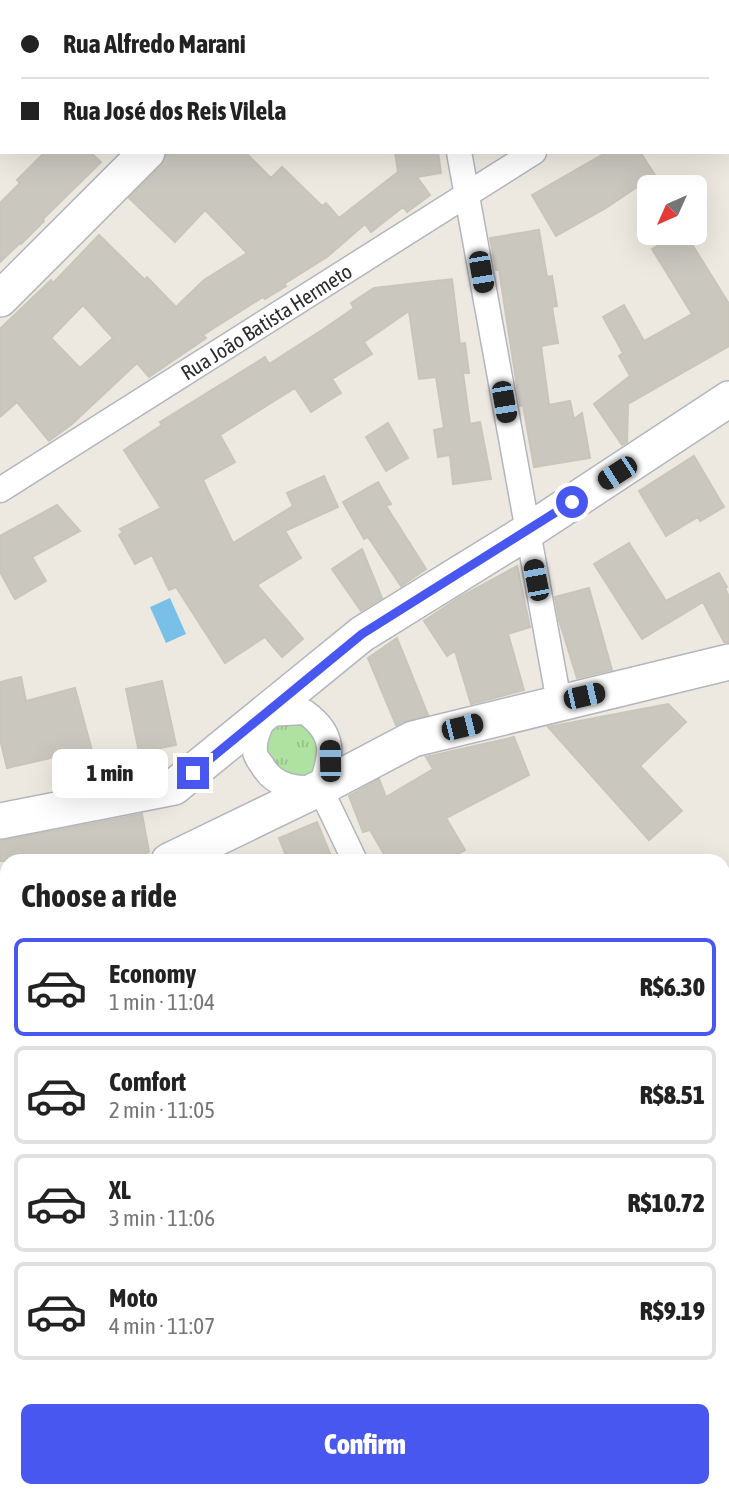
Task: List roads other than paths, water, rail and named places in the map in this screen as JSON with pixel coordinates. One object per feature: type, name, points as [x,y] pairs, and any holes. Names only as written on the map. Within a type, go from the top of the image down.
[{"type":"main road","points":[[0,299],[145,154]]},
{"type":"main road","points":[[0,821],[174,787],[362,634],[527,531],[729,399]]},
{"type":"main road","points":[[183,854],[320,788],[413,739],[729,662]]},
{"type":"street","points":[[460,154],[559,702]]},
{"type":"street","name":"Rua João Batista Hermeto","points":[[0,490],[531,154]]},
{"type":"street","points":[[320,788],[296,789],[281,784],[265,772],[254,752],[256,737],[266,714],[305,712],[316,720],[330,739],[330,761],[320,788],[352,854]]},
{"type":"water","points":[[170,598],[186,634],[166,643],[150,607]]}]
